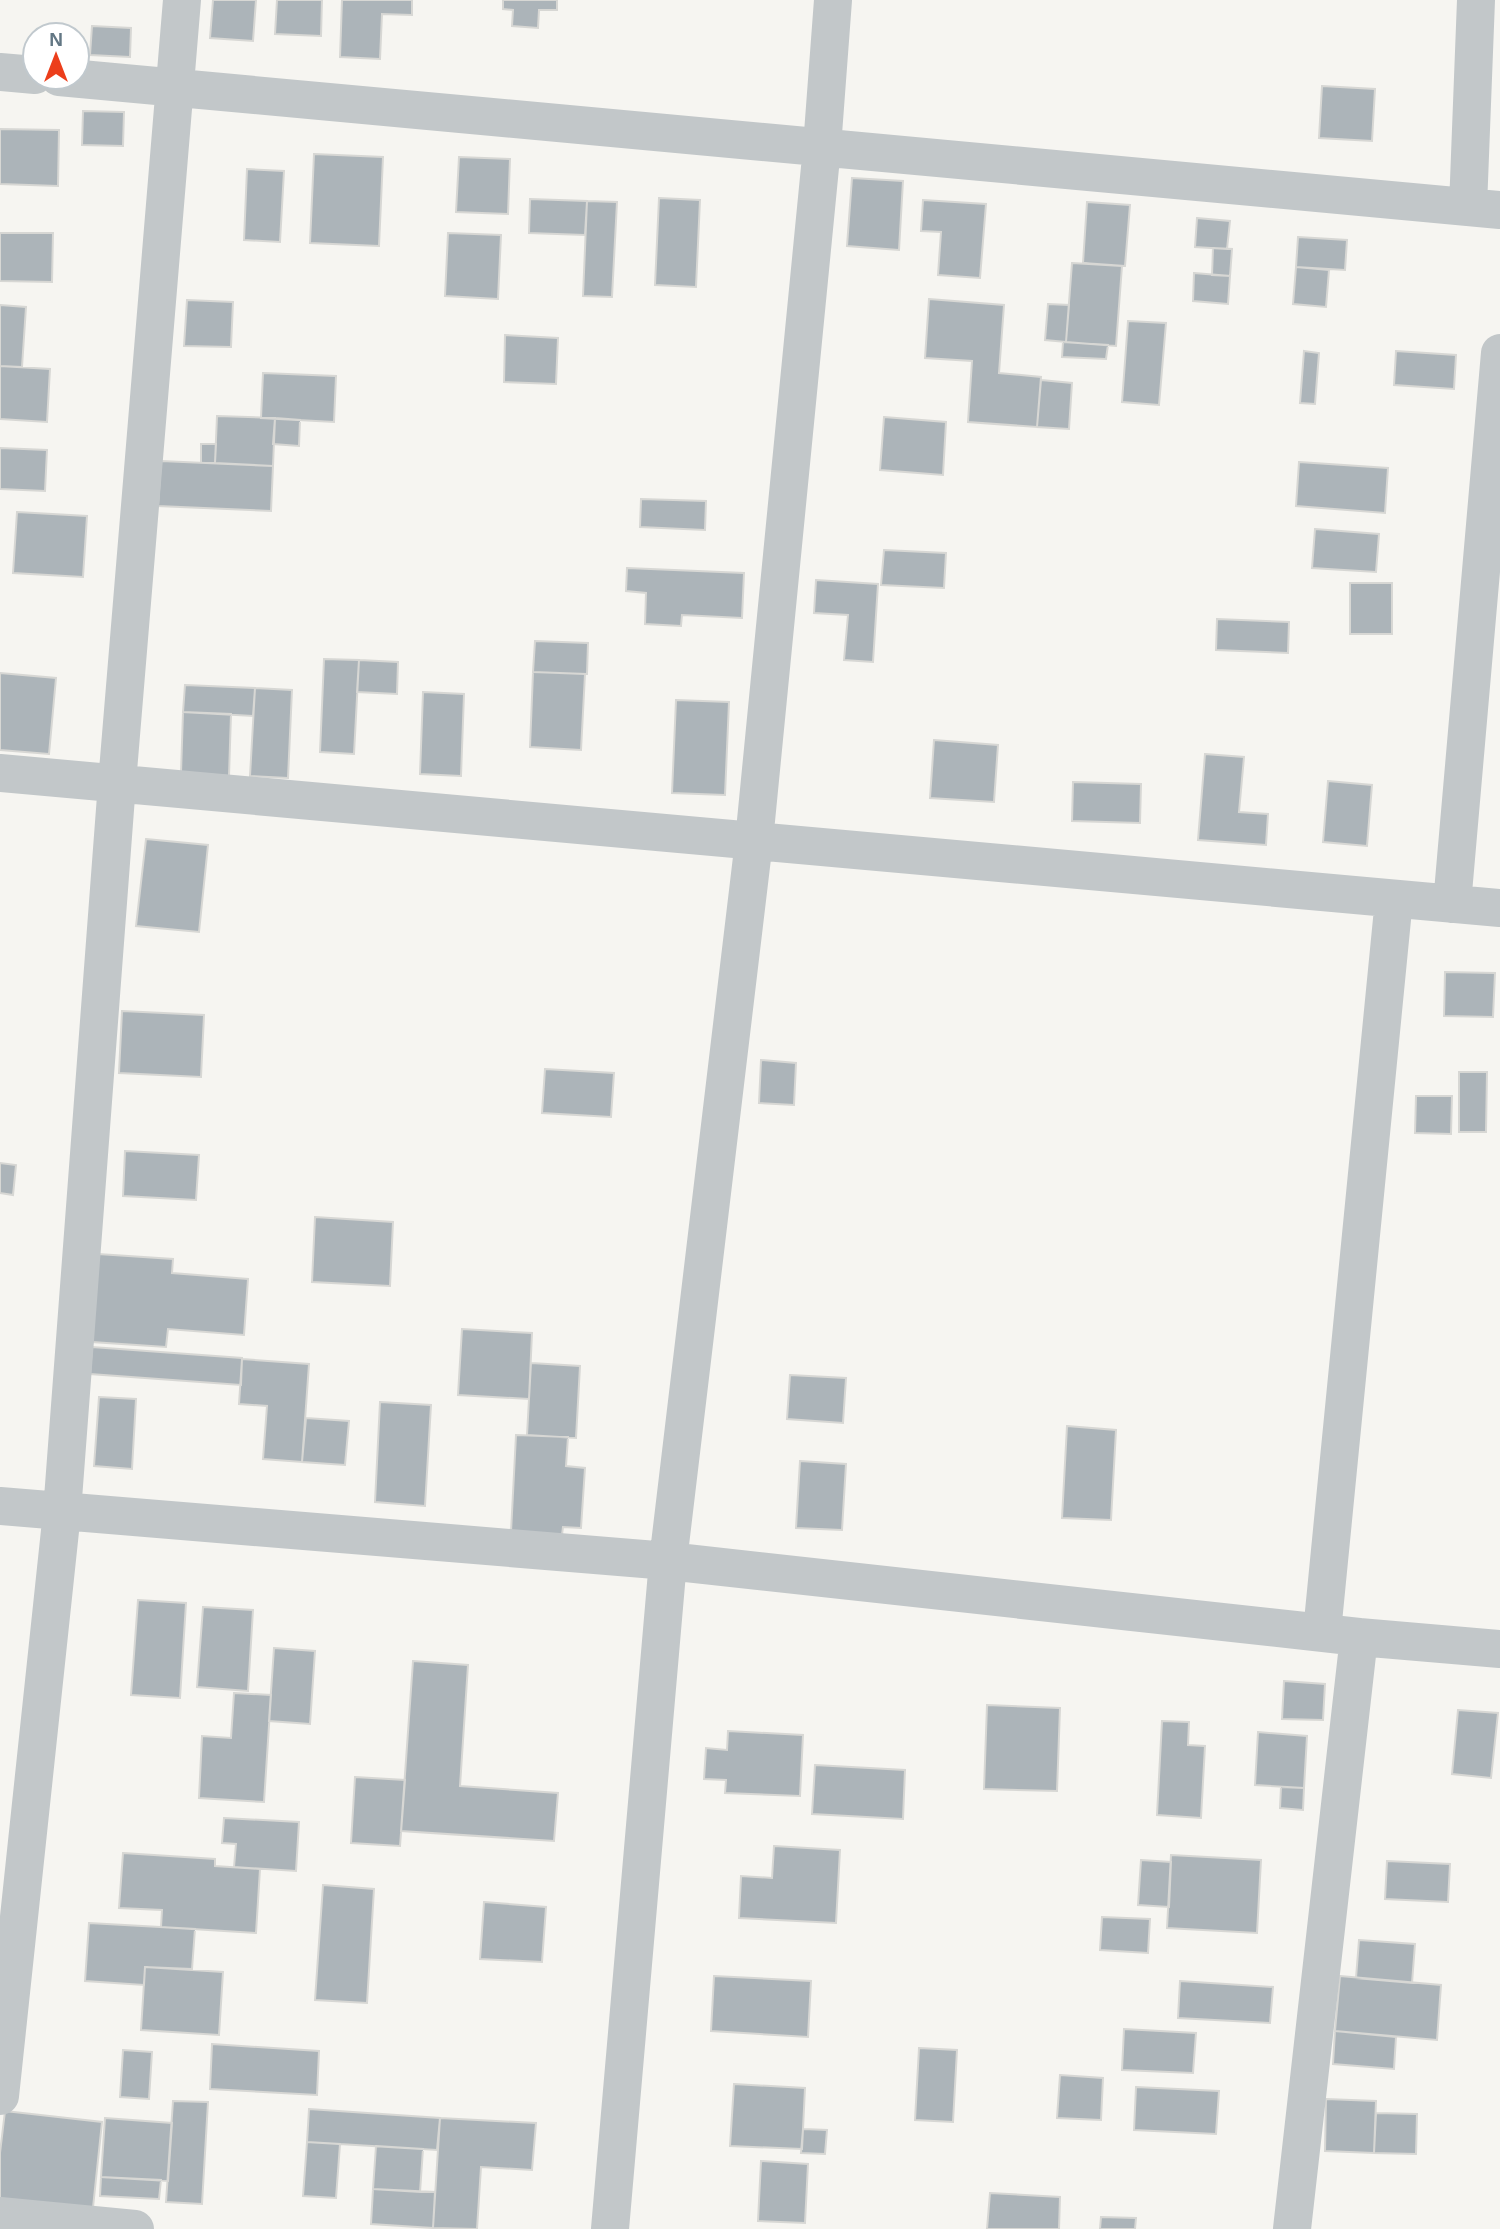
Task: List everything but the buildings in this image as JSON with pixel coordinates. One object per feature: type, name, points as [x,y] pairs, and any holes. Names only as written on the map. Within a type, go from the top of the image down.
[{"type":"street","points":[[0,2096],[62,1512],[117,783],[182,0]]},
{"type":"street","points":[[610,2229],[668,1561],[754,841],[822,147],[833,0]]},
{"type":"street","points":[[91,80],[1484,208],[1476,0]]},
{"type":"street","points":[[0,72],[21,74]]},
{"type":"street","points":[[1452,904],[1500,352]]},
{"type":"street","points":[[0,773],[1500,908]]},
{"type":"street","points":[[1292,2229],[1340,1635],[1394,899]]},
{"type":"street","points":[[0,1506],[668,1561],[1340,1635],[1500,1649]]},
{"type":"street","points":[[0,2216],[135,2229]]}]
